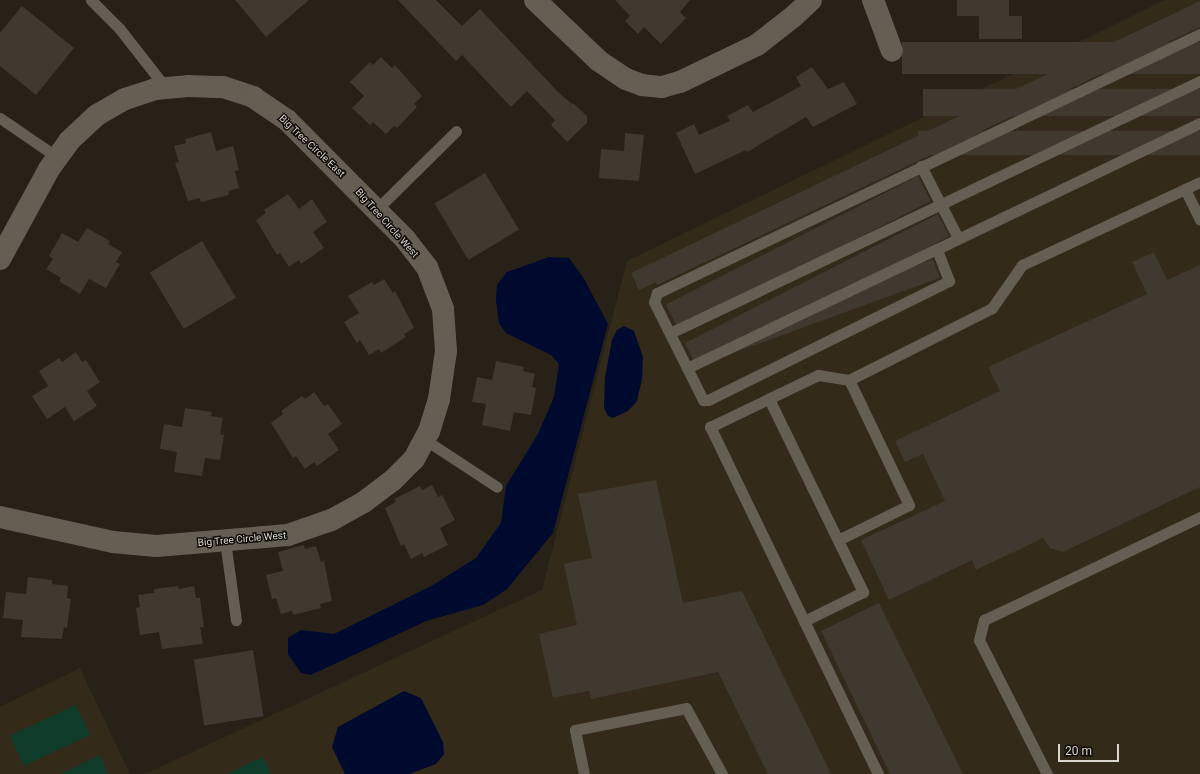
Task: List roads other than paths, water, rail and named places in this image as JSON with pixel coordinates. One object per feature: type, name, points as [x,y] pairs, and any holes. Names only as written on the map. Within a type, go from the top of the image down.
[{"type":"street","points":[[535,0],[599,62],[626,79],[642,85],[662,87],[680,82],[757,45],[811,0]]},
{"type":"street","points":[[873,0],[892,51]]},
{"type":"street","name":"Big Tree Circle East","points":[[1,255],[57,157],[69,141],[96,115],[125,99],[155,89],[223,88],[253,97],[287,120],[352,183]]},
{"type":"street","name":"Big Tree Circle West","points":[[0,517],[113,542],[156,546],[225,541],[288,535],[331,520],[364,502],[393,480],[414,459],[424,439],[439,399],[446,351],[443,309],[427,267],[377,209],[352,183]]},
{"type":"lane","points":[[91,0],[119,28],[166,88]]},
{"type":"lane","points":[[937,249],[949,282],[708,400],[703,400],[654,302],[657,293],[1200,34]]},
{"type":"lane","points":[[670,333],[1200,81]]},
{"type":"lane","points":[[0,118],[57,157]]},
{"type":"lane","points":[[687,368],[1200,123]]},
{"type":"lane","points":[[377,209],[456,131]]},
{"type":"lane","points":[[921,166],[958,238]]},
{"type":"lane","points":[[878,774],[710,427],[818,375],[849,380],[992,308],[1022,265],[1200,182]]},
{"type":"lane","points":[[1185,189],[1200,220]]},
{"type":"lane","points":[[838,540],[909,505],[849,380]]},
{"type":"lane","points":[[769,398],[863,592],[804,621]]},
{"type":"lane","points":[[424,439],[497,487]]},
{"type":"lane","points":[[1047,774],[979,640],[984,620],[1200,517]]},
{"type":"lane","points":[[225,541],[236,620]]},
{"type":"lane","points":[[584,774],[575,730],[686,708],[722,774]]},
{"type":"water","points":[[549,257],[569,258],[583,277],[608,324],[553,533],[507,589],[483,605],[426,621],[311,675],[301,673],[288,654],[288,638],[301,630],[334,634],[433,585],[476,558],[501,523],[506,486],[538,434],[554,397],[559,364],[551,355],[506,333],[499,323],[496,300],[497,285],[507,272]]},
{"type":"water","points":[[624,326],[634,331],[643,357],[642,379],[637,401],[628,411],[613,418],[608,416],[604,408],[605,377],[612,340],[617,330]]},
{"type":"water","points":[[404,691],[421,698],[443,742],[444,754],[436,764],[409,774],[345,774],[332,747],[338,727]]}]
